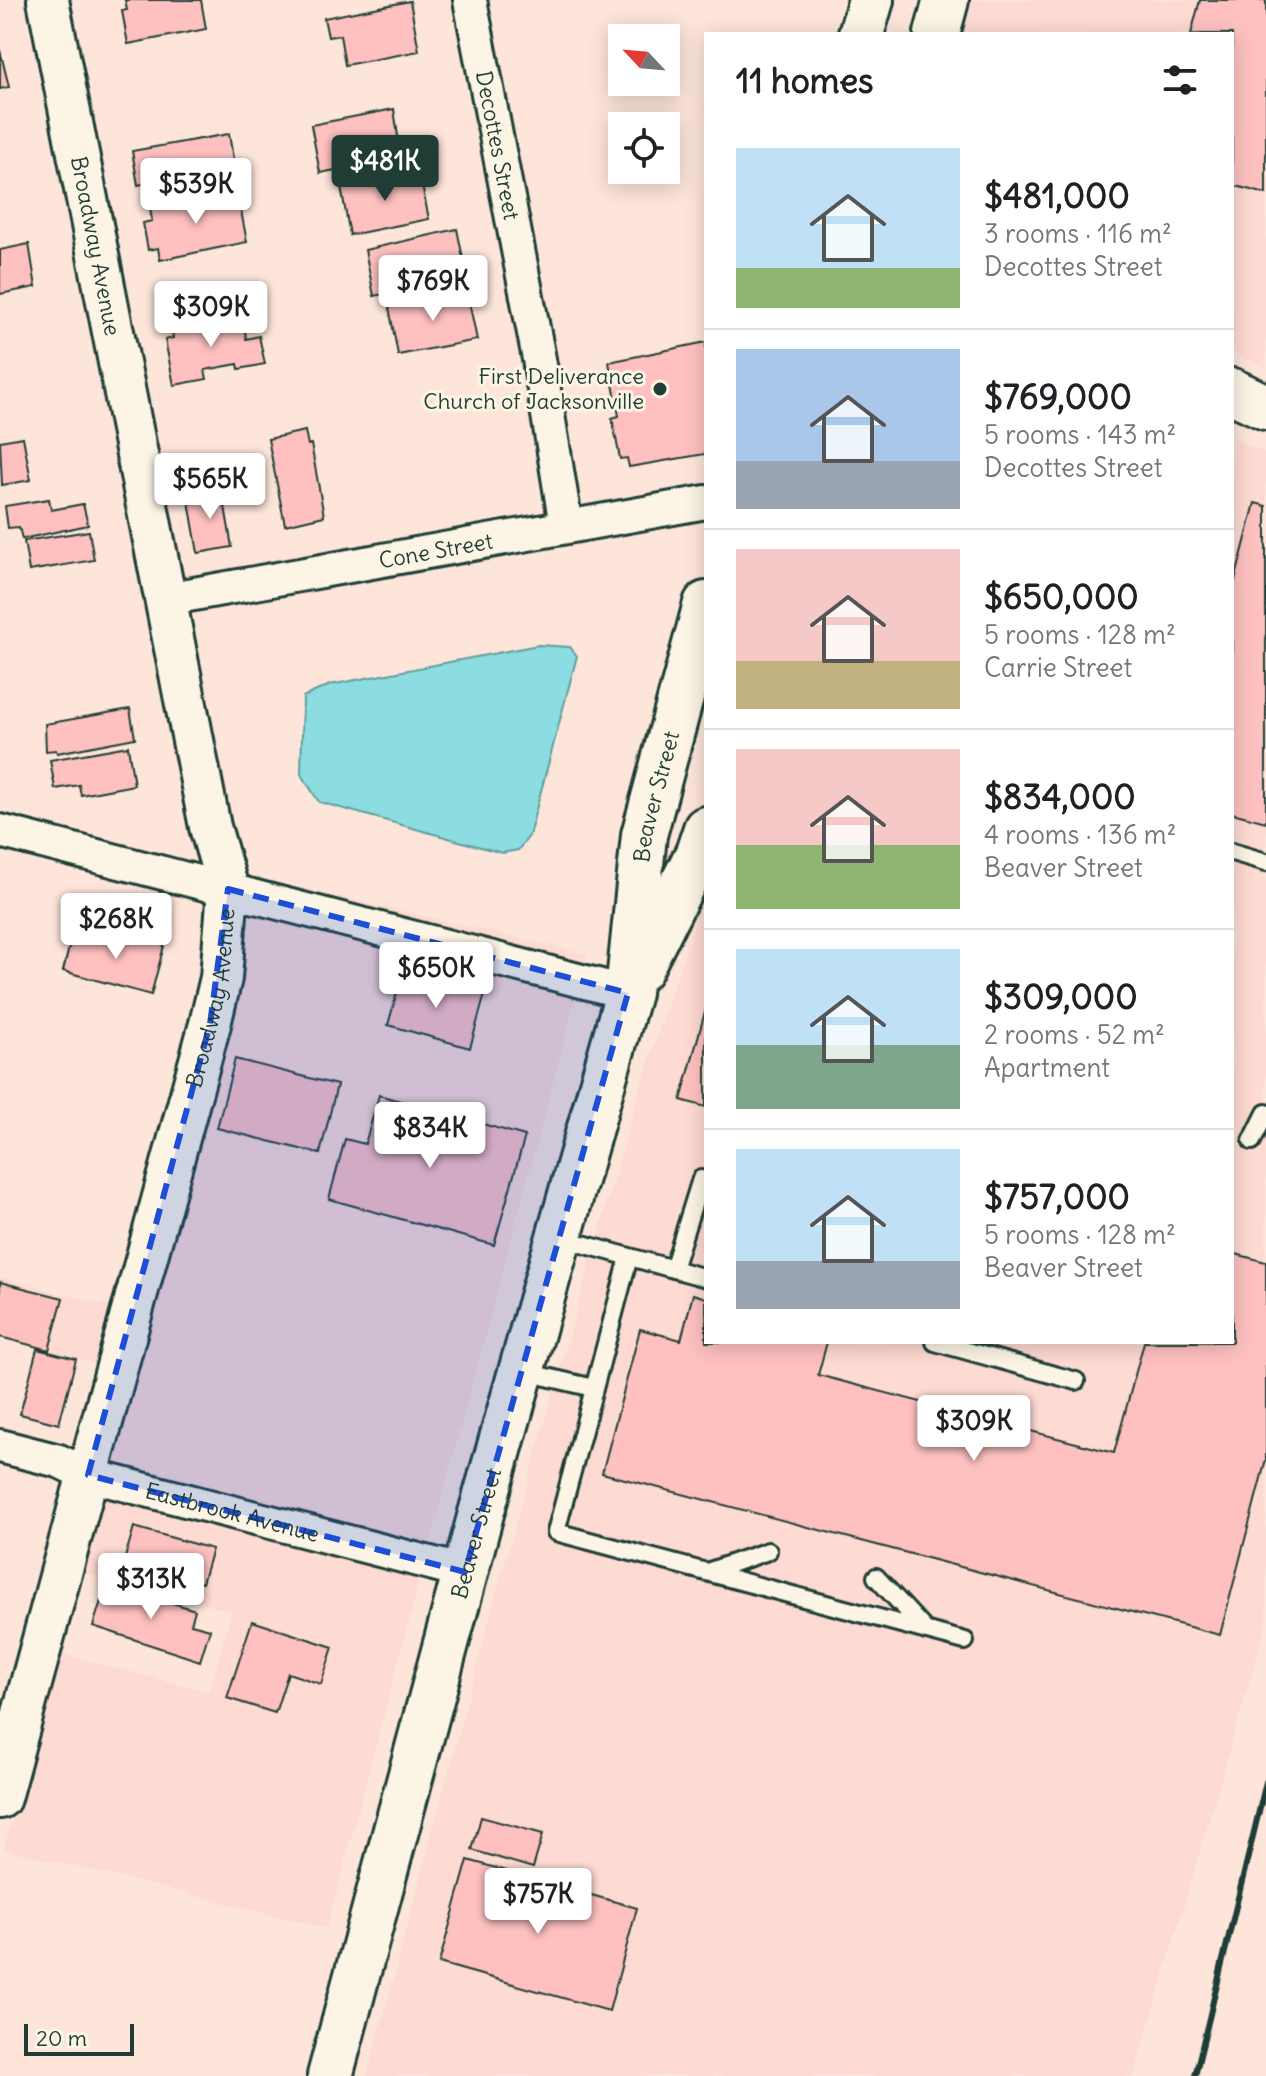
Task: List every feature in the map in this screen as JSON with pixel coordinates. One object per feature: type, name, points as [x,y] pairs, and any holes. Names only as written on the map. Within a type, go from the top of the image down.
[{"type":"main road","points":[[862,32],[871,0]]},
{"type":"main road","points":[[938,32],[946,0]]},
{"type":"main road","points":[[1234,392],[1266,407]]},
{"type":"main road","name":"Beaver Street","points":[[330,2076],[465,1572],[628,993],[644,835],[693,705],[704,620]]},
{"type":"main road","name":"Beaver Street","points":[[628,993],[704,835]]},
{"type":"street","name":"Broadway Avenue","points":[[0,1798],[210,1024],[221,978],[228,889],[210,827],[48,0]]},
{"type":"street","name":"Decottes Street","points":[[470,0],[539,359],[566,526]]},
{"type":"street","name":"Cone Street","points":[[166,599],[704,502]]},
{"type":"street","points":[[0,831],[628,993]]},
{"type":"street","name":"Eastbrook Avenue","points":[[0,1446],[59,1461],[88,1475],[465,1572]]},
{"type":"lane","points":[[1234,853],[1266,862]]},
{"type":"lane","points":[[1252,1141],[1266,1113]]},
{"type":"lane","points":[[673,1269],[701,1179],[704,1180]]},
{"type":"lane","points":[[559,1238],[704,1277]]},
{"type":"lane","points":[[629,1257],[556,1532],[965,1641]]},
{"type":"lane","points":[[942,1344],[1076,1381]]},
{"type":"lane","points":[[523,1371],[594,1388]]},
{"type":"lane","points":[[707,1572],[768,1551]]},
{"type":"lane","points":[[876,1577],[926,1631]]},
{"type":"highlighted area","points":[[228,889],[628,993],[465,1572],[88,1475],[210,1024]]},
{"type":"shaded area","points":[[971,0],[1266,0],[1266,368],[1234,353],[1234,32],[963,32]]},
{"type":"shaded area","points":[[1234,439],[1266,453],[1266,1625],[1134,2076],[367,2076],[498,1587],[638,1094],[704,895],[704,1344],[1234,1344]]},
{"type":"shaded area","points":[[240,874],[587,954],[327,1928],[4,1849],[58,1653],[209,1692],[232,1611],[80,1572],[244,959]]},
{"type":"shaded area","points":[[0,1277],[109,1306],[93,1363],[0,1338]]},
{"type":"water","points":[[538,645],[570,647],[577,656],[529,836],[518,850],[502,853],[319,802],[301,774],[303,697],[330,685]]},
{"type":"building","points":[[125,0],[201,0],[206,29],[128,44],[122,11],[127,10]]},
{"type":"building","points":[[1200,0],[1266,0],[1266,194],[1234,186],[1234,32],[1192,32]]},
{"type":"building","points":[[410,1],[419,51],[345,65],[340,35],[328,37],[324,18]]},
{"type":"building","points":[[0,50],[9,87],[0,89]]},
{"type":"building","points":[[394,109],[401,157],[320,173],[311,125]]},
{"type":"building","points":[[229,134],[236,176],[148,193],[147,183],[138,185],[132,151]]},
{"type":"building","points":[[419,171],[429,219],[350,235],[341,187]]},
{"type":"building","points":[[237,190],[247,242],[160,260],[158,248],[148,250],[143,223],[152,221],[150,208]]},
{"type":"building","points":[[457,229],[466,273],[456,275],[457,279],[374,296],[365,250]]},
{"type":"building","points":[[29,244],[36,287],[0,294],[0,250]]},
{"type":"building","points":[[467,291],[477,340],[398,355],[389,307]]},
{"type":"building","points":[[243,316],[246,339],[259,336],[265,364],[239,369],[238,364],[205,370],[207,379],[174,385],[165,340],[173,338],[172,330]]},
{"type":"building","name":"First Deliverance Church of Jacksonville","points":[[704,342],[704,454],[629,467],[627,458],[620,459],[612,418],[619,416],[609,362]]},
{"type":"building","points":[[305,431],[308,445],[311,444],[324,516],[285,525],[268,439]]},
{"type":"building","points":[[23,437],[31,480],[2,485],[0,441]]},
{"type":"building","points":[[222,489],[232,547],[198,553],[188,496]]},
{"type":"building","points":[[49,499],[51,510],[83,504],[88,525],[22,539],[19,527],[8,528],[5,506]]},
{"type":"building","points":[[1255,503],[1266,506],[1266,822],[1234,814],[1234,584]]},
{"type":"building","points":[[89,531],[94,560],[29,571],[24,541]]},
{"type":"building","points":[[130,709],[135,738],[57,753],[56,750],[46,751],[45,724]]},
{"type":"building","points":[[128,746],[134,785],[81,795],[79,785],[55,789],[50,760]]},
{"type":"building","points":[[122,931],[165,942],[151,995],[63,971],[73,932],[118,944]]},
{"type":"building","points":[[403,971],[485,994],[470,1048],[388,1025]]},
{"type":"building","points":[[704,1015],[704,1106],[681,1100]]},
{"type":"building","points":[[235,1059],[337,1085],[320,1154],[217,1128]]},
{"type":"building","points":[[379,1095],[525,1136],[494,1245],[329,1199],[345,1139],[365,1144]]},
{"type":"building","points":[[1234,1254],[1266,1262],[1266,1459],[1220,1635],[602,1473],[640,1329],[681,1340],[693,1294],[704,1297],[704,1344],[826,1344],[818,1375],[1114,1453],[1143,1344],[1234,1344]]},
{"type":"building","points":[[0,1282],[63,1298],[49,1350],[0,1337]]},
{"type":"building","points":[[37,1349],[76,1359],[59,1424],[20,1414]]},
{"type":"building","points":[[134,1527],[212,1549],[202,1583],[124,1561]]},
{"type":"building","points":[[107,1582],[195,1610],[191,1624],[210,1629],[200,1661],[93,1626]]},
{"type":"building","points":[[252,1621],[333,1647],[321,1684],[288,1673],[275,1713],[227,1698]]},
{"type":"building","points":[[481,1817],[543,1834],[533,1868],[472,1850]]},
{"type":"building","points":[[468,1860],[637,1908],[609,2011],[439,1963]]},
{"type":"railway","points":[[1195,2076],[1266,1782]]},
{"type":"place","name":"First Deliverance Church of Jacksonville","points":[[660,389]]}]
